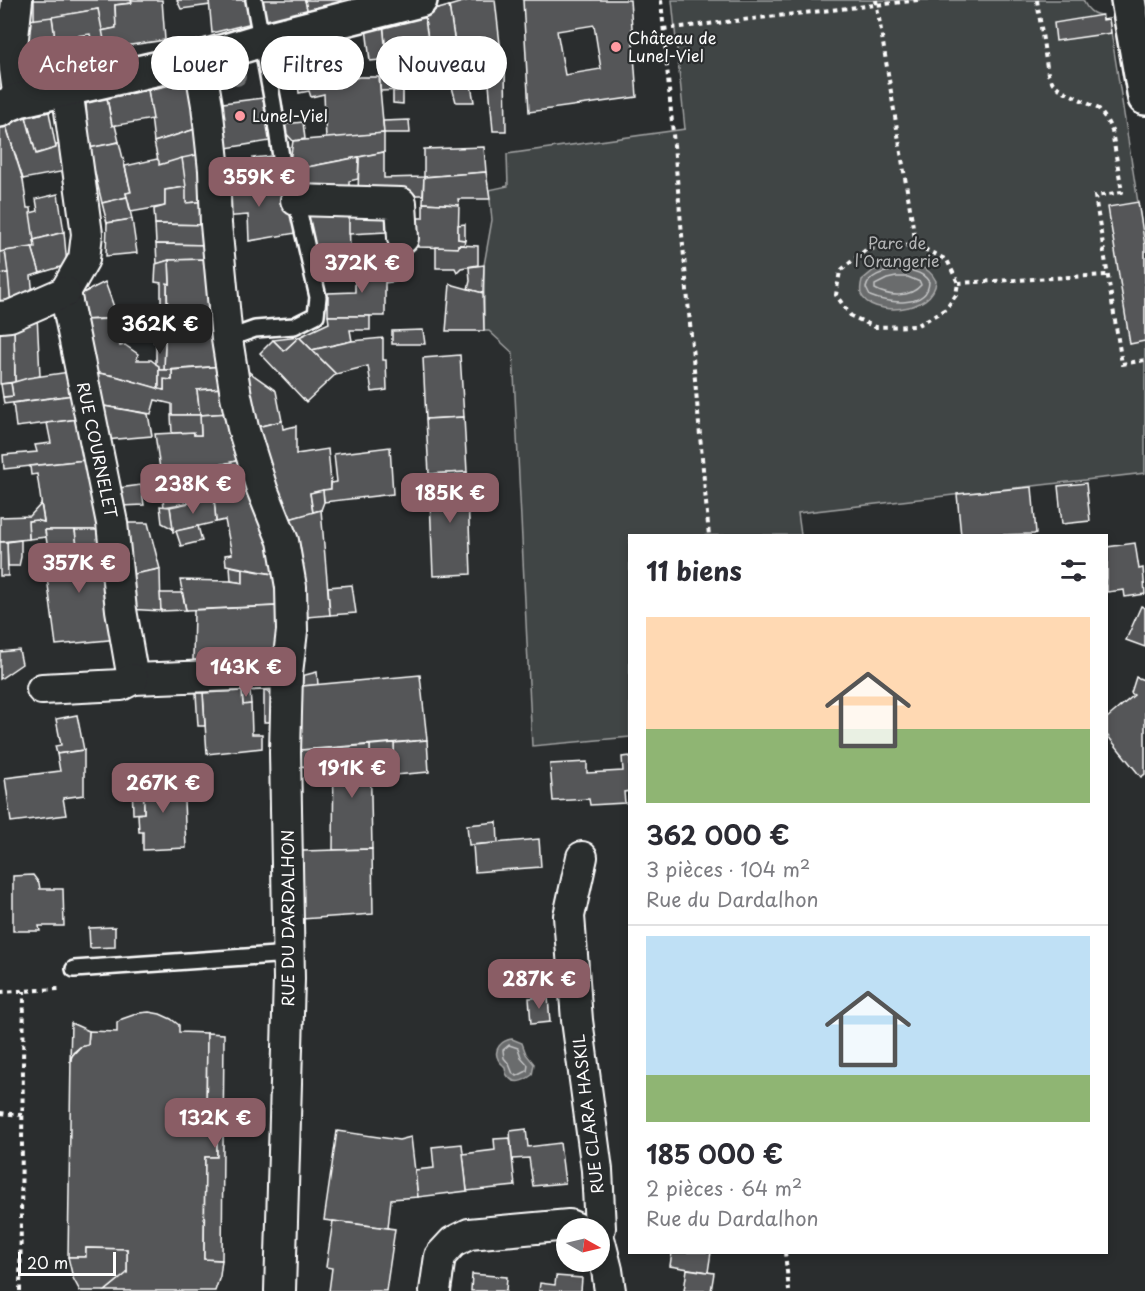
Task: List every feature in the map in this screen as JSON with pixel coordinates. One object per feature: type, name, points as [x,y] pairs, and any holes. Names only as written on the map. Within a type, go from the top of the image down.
[{"type":"street","points":[[17,0],[12,46],[10,105],[64,90]]},
{"type":"street","points":[[278,36],[420,0]]},
{"type":"street","points":[[1128,0],[1145,98]]},
{"type":"street","points":[[0,316],[10,316],[65,292],[84,259],[87,234],[68,90]]},
{"type":"street","name":"RUE DU DARDALHON","points":[[204,90],[214,170],[216,224],[227,339],[243,428],[262,489],[283,541],[291,587],[292,631],[286,673],[285,752],[289,954],[280,1291]]},
{"type":"street","points":[[296,200],[401,203],[403,238]]},
{"type":"street","name":"RUE COURNELET","points":[[65,292],[112,523],[121,610],[133,679]]},
{"type":"street","points":[[42,689],[121,685],[133,679],[286,673]]},
{"type":"street","name":"RUE CLARA HASKIL","points":[[582,857],[569,916],[577,1020],[597,1170],[599,1218]]},
{"type":"street","points":[[435,1291],[440,1256],[453,1242],[469,1234],[556,1226]]},
{"type":"street","points":[[607,1272],[610,1291]]},
{"type":"lane","points":[[254,0],[261,36]]},
{"type":"lane","points":[[227,339],[255,329],[294,326],[316,315],[318,297],[296,200],[284,177],[270,90]]},
{"type":"lane","points":[[74,969],[289,954]]},
{"type":"path","points":[[661,0],[709,534]]},
{"type":"path","points":[[663,29],[876,2],[919,0]]},
{"type":"path","points":[[1037,0],[1048,74],[1053,83],[1071,96],[1099,109],[1112,131],[1122,192],[1095,196],[1122,364],[1145,360]]},
{"type":"path","points":[[876,2],[916,245]]},
{"type":"path","points":[[916,245],[947,260],[958,283],[956,295],[946,309],[916,326],[875,327],[851,316],[836,295],[840,271],[867,249],[916,245]]},
{"type":"path","points":[[958,283],[1108,275]]},
{"type":"path","points":[[20,1291],[24,991]]},
{"type":"path","points":[[0,1113],[22,1115]]},
{"type":"path","points":[[785,1254],[789,1291]]},
{"type":"green space","name":"Parc de l'Orangerie","points":[[672,0],[1083,0],[1090,11],[1103,15],[1103,20],[1109,19],[1145,247],[1145,473],[798,513],[801,534],[628,534],[628,737],[532,746],[513,353],[489,331],[484,331],[484,265],[492,220],[489,190],[508,186],[507,154],[685,129]]},
{"type":"water","points":[[895,264],[924,268],[933,275],[936,281],[933,292],[914,306],[901,308],[888,309],[867,301],[861,294],[862,280],[874,270]]},
{"type":"water","points":[[512,1039],[522,1043],[526,1054],[534,1064],[532,1075],[519,1081],[513,1080],[506,1074],[497,1055],[499,1046]]},
{"type":"building","points":[[34,0],[131,0],[132,3],[115,5],[116,28],[101,31],[98,9],[34,21]]},
{"type":"building","points":[[131,0],[162,0],[165,36],[151,36],[151,42],[139,44],[139,36],[102,36],[101,31],[116,28],[115,5],[132,3]]},
{"type":"building","points":[[177,0],[209,0],[210,5],[181,9]]},
{"type":"building","points":[[209,0],[249,0],[252,23],[212,33]]},
{"type":"building","points":[[261,0],[305,0],[308,13],[264,22]]},
{"type":"building","points":[[305,0],[341,0],[342,5],[308,13]]},
{"type":"building","points":[[469,0],[495,0],[499,36],[454,36],[449,6]]},
{"type":"building","name":"Château de Lunel-Viel","points":[[523,0],[630,0],[637,97],[529,112]],"holes":[[[594,25],[601,69],[565,75],[557,31]]]},
{"type":"building","points":[[449,6],[454,36],[428,36],[424,13]]},
{"type":"building","points":[[98,9],[103,36],[90,36],[90,34],[55,36],[52,17]]},
{"type":"building","points":[[424,13],[428,36],[384,36],[383,23]]},
{"type":"building","points":[[1102,15],[1103,20],[1109,19],[1111,33],[1056,41],[1054,23]]},
{"type":"building","points":[[52,17],[55,36],[20,36],[21,21]]},
{"type":"building","points":[[383,23],[384,36],[376,36],[376,60],[370,61],[366,28]]},
{"type":"building","points":[[364,77],[376,77],[376,90],[380,90],[384,133],[326,139],[324,94],[311,97],[309,91],[299,93],[299,90],[364,90]]},
{"type":"building","points":[[148,90],[196,90],[202,127],[154,142]]},
{"type":"building","points":[[148,90],[153,119],[112,126],[107,98]]},
{"type":"building","points":[[403,90],[403,104],[393,103],[393,91]]},
{"type":"building","points":[[453,90],[472,90],[474,102],[456,102]]},
{"type":"building","points":[[490,90],[505,90],[506,131],[493,131]]},
{"type":"building","points":[[107,98],[112,126],[115,125],[119,142],[89,148],[86,103]]},
{"type":"building","points":[[263,98],[270,141],[220,149],[215,104]]},
{"type":"building","points":[[49,112],[56,148],[36,154],[26,117]]},
{"type":"building","points":[[26,117],[36,154],[66,143],[71,170],[23,179],[5,123]]},
{"type":"building","points":[[409,120],[410,133],[384,133],[383,121]]},
{"type":"building","points":[[303,122],[305,139],[293,141],[284,131],[285,124]]},
{"type":"building","points":[[5,123],[23,180],[27,208],[31,208],[35,247],[0,252],[0,125]]},
{"type":"building","points":[[202,127],[206,153],[159,165],[154,142]]},
{"type":"building","points":[[384,133],[384,152],[292,170],[290,161],[293,141]]},
{"type":"building","points":[[119,142],[131,192],[126,193],[127,197],[102,203],[89,148]]},
{"type":"building","points":[[484,147],[486,172],[424,177],[424,149]]},
{"type":"building","points":[[384,152],[384,178],[424,177],[423,195],[358,195],[359,157]]},
{"type":"building","points":[[206,153],[209,201],[186,203],[182,158]]},
{"type":"building","points":[[273,156],[274,163],[254,166],[253,158]]},
{"type":"building","points":[[359,157],[358,179],[349,181],[349,195],[298,193],[292,170]]},
{"type":"building","points":[[182,158],[186,187],[165,190],[165,206],[131,212],[126,193],[131,192],[125,166],[157,159],[159,165]]},
{"type":"building","points":[[274,163],[276,180],[249,183],[247,167]]},
{"type":"building","points":[[247,167],[248,182],[223,184],[223,170]]},
{"type":"building","points":[[486,172],[490,199],[458,199],[459,205],[423,203],[424,177]]},
{"type":"building","points":[[276,180],[290,209],[296,233],[249,241],[248,215],[222,217],[223,184]]},
{"type":"building","points":[[186,187],[186,203],[209,201],[210,225],[155,224],[154,209],[165,206],[165,190]]},
{"type":"building","points":[[58,194],[64,232],[34,240],[30,213],[38,211],[36,199]]},
{"type":"building","points":[[127,197],[132,219],[107,223],[102,203]]},
{"type":"building","points":[[1138,202],[1145,245],[1145,341],[1130,344],[1108,207]]},
{"type":"building","points":[[423,203],[459,205],[458,239],[465,240],[464,245],[458,245],[458,248],[418,247],[417,218],[423,218]]},
{"type":"building","points":[[349,207],[350,255],[355,254],[355,275],[328,279],[327,258],[317,260],[306,208]]},
{"type":"building","points":[[349,207],[385,208],[386,232],[349,234]]},
{"type":"building","points":[[132,219],[137,253],[106,256],[107,223]]},
{"type":"building","points":[[155,224],[210,225],[210,245],[156,244]]},
{"type":"building","points":[[465,224],[465,240],[458,239],[458,225]]},
{"type":"building","points":[[64,232],[67,265],[40,273],[32,247],[35,247],[34,240]]},
{"type":"building","points":[[156,244],[210,245],[209,259],[169,260],[157,264]]},
{"type":"building","points":[[458,245],[478,246],[478,265],[461,268],[457,272],[455,268],[436,268],[436,247],[458,248]]},
{"type":"building","points":[[32,247],[40,273],[31,276],[33,295],[11,307],[5,251]]},
{"type":"building","points":[[355,248],[405,248],[406,280],[385,283],[385,264],[355,264]]},
{"type":"building","points":[[5,251],[8,273],[0,274],[0,252]]},
{"type":"building","points":[[327,258],[328,279],[323,279],[317,260]]},
{"type":"building","points":[[209,259],[217,322],[168,322],[169,260]]},
{"type":"building","points":[[169,260],[170,284],[167,283],[167,316],[161,316],[161,283],[155,282],[156,264]]},
{"type":"building","points":[[355,264],[385,264],[385,316],[328,316],[328,293],[355,292]]},
{"type":"building","points":[[484,265],[483,293],[468,289],[469,267]]},
{"type":"building","points":[[8,273],[11,307],[0,308],[0,274]]},
{"type":"building","points":[[105,282],[118,318],[82,320],[77,296]]},
{"type":"building","points":[[450,284],[483,293],[484,331],[446,331]]},
{"type":"building","points":[[37,315],[40,376],[15,382],[14,328]]},
{"type":"building","points":[[153,316],[167,316],[168,322],[217,322],[224,366],[164,370],[165,341],[154,342]]},
{"type":"building","points":[[328,316],[370,316],[370,330],[350,330],[352,341],[312,350],[299,337],[329,323]]},
{"type":"building","points":[[115,319],[120,346],[125,345],[138,354],[137,360],[151,360],[159,366],[159,389],[93,372],[82,320]]},
{"type":"building","points":[[14,328],[15,382],[0,384],[0,329]]},
{"type":"building","points":[[423,330],[425,344],[392,344],[392,331]]},
{"type":"building","points":[[299,337],[284,351],[273,340]]},
{"type":"building","points":[[299,337],[336,374],[306,402],[260,353],[273,340],[284,351]]},
{"type":"building","points":[[383,338],[387,390],[372,392],[368,366],[336,374],[312,350],[352,341]]},
{"type":"building","points":[[165,341],[164,370],[159,370],[156,364],[156,342]]},
{"type":"building","points":[[460,355],[464,417],[426,419],[423,358]]},
{"type":"building","points":[[224,366],[224,388],[197,390],[200,415],[172,415],[172,404],[155,400],[151,414],[98,405],[93,372],[164,390],[164,379],[172,380],[172,370]]},
{"type":"building","points":[[242,367],[276,391],[282,421],[253,428]]},
{"type":"building","points":[[159,370],[172,370],[172,380],[164,379],[164,390],[159,389]]},
{"type":"building","points":[[69,372],[74,395],[4,404],[3,397],[13,396],[11,383]]},
{"type":"building","points":[[11,383],[13,396],[3,397],[1,384]]},
{"type":"building","points":[[224,388],[230,413],[200,415],[197,390]]},
{"type":"building","points":[[74,395],[79,419],[16,427],[13,403]]},
{"type":"building","points":[[98,405],[148,414],[152,436],[105,440]]},
{"type":"building","points":[[230,413],[244,459],[211,467],[213,479],[162,483],[155,434],[194,432],[194,435],[201,435],[200,415]]},
{"type":"building","points":[[171,415],[200,415],[201,435],[194,435],[194,432],[172,433]]},
{"type":"building","points":[[464,417],[467,472],[429,474],[426,419]]},
{"type":"building","points":[[79,419],[86,460],[4,469],[3,455],[37,452],[35,445],[51,443],[47,423]]},
{"type":"building","points":[[282,421],[283,429],[296,426],[296,454],[328,449],[331,483],[331,489],[310,493],[313,513],[289,519],[253,428]]},
{"type":"building","points":[[390,447],[393,494],[324,502],[323,490],[331,489],[331,483],[337,482],[334,454]]},
{"type":"building","points":[[244,459],[253,492],[214,498],[210,479],[213,479],[211,467]]},
{"type":"building","points":[[86,460],[106,530],[45,530],[46,537],[29,539],[28,521],[44,522],[37,474],[31,475],[30,466]]},
{"type":"building","points":[[467,472],[471,574],[433,576],[429,474]]},
{"type":"building","points":[[210,479],[214,498],[164,507],[161,482]]},
{"type":"building","points":[[1086,483],[1090,521],[1062,524],[1058,486]]},
{"type":"building","points":[[141,485],[144,505],[121,506],[119,488]]},
{"type":"building","points":[[1032,487],[1036,533],[961,534],[957,494]]},
{"type":"building","points":[[323,490],[324,502],[321,510],[313,512],[310,493]]},
{"type":"building","points":[[253,492],[278,575],[226,565],[225,555],[232,554],[225,520],[216,522],[214,498]]},
{"type":"building","points":[[214,498],[216,522],[173,532],[170,507]]},
{"type":"building","points":[[41,504],[44,522],[28,521],[29,539],[0,542],[0,517],[30,516]]},
{"type":"building","points":[[160,506],[170,507],[173,529],[162,523]]},
{"type":"building","points":[[321,510],[330,615],[307,617],[289,519]]},
{"type":"building","points":[[118,523],[148,523],[160,569],[123,576]]},
{"type":"building","points":[[198,526],[202,541],[181,546],[176,531]]},
{"type":"building","points":[[45,530],[75,530],[80,569],[111,566],[119,639],[56,645],[46,570],[51,570]]},
{"type":"building","points":[[75,530],[106,530],[111,566],[80,569]]},
{"type":"building","points":[[21,540],[19,566],[8,566],[7,542]]},
{"type":"building","points":[[0,542],[7,542],[8,576],[0,576]]},
{"type":"building","points":[[1135,543],[1139,569],[1143,568],[1145,594],[1125,597],[1124,590],[1108,592],[1108,547]]},
{"type":"building","points":[[230,566],[243,569],[243,583],[231,581]]},
{"type":"building","points":[[160,569],[161,611],[127,609],[123,576]]},
{"type":"building","points":[[243,569],[278,575],[277,606],[186,610],[180,580],[243,583]]},
{"type":"building","points":[[352,585],[356,613],[330,615],[328,587]]},
{"type":"building","points":[[160,593],[182,593],[186,610],[161,611]]},
{"type":"building","points":[[277,606],[275,657],[193,660],[194,610]]},
{"type":"building","points":[[1141,606],[1145,608],[1145,647],[1126,640]]},
{"type":"building","points":[[19,650],[22,664],[0,679],[0,652]]},
{"type":"building","points":[[317,672],[318,685],[302,686],[301,676]]},
{"type":"building","points":[[420,675],[427,740],[300,750],[302,686]]},
{"type":"building","points":[[1136,677],[1144,680],[1145,774],[1141,777],[1108,736],[1108,717],[1134,695],[1131,693]]},
{"type":"building","points":[[250,690],[251,704],[243,705],[242,691]]},
{"type":"building","points":[[264,690],[268,691],[272,697],[272,722],[264,722]]},
{"type":"building","points":[[242,691],[243,705],[251,704],[252,734],[262,734],[262,748],[207,754],[203,693]]},
{"type":"building","points":[[196,693],[203,693],[205,726],[198,726]]},
{"type":"building","points":[[77,715],[84,750],[57,754],[55,746],[61,745],[56,719]]},
{"type":"building","points":[[427,740],[429,772],[395,775],[394,743]]},
{"type":"building","points":[[394,743],[395,775],[371,777],[370,745]]},
{"type":"building","points":[[370,745],[372,849],[333,850],[334,748]]},
{"type":"building","points":[[334,748],[334,771],[301,766],[300,750]]},
{"type":"building","points":[[84,750],[84,795],[63,798],[66,815],[11,822],[5,778],[60,771],[57,754]]},
{"type":"building","points":[[628,756],[628,791],[624,792],[625,803],[590,805],[589,799],[553,801],[550,764],[587,762],[587,773],[623,771],[622,757]]},
{"type":"building","points":[[183,776],[186,848],[143,850],[143,832],[139,832],[138,814],[144,813],[143,777]]},
{"type":"building","points":[[143,777],[144,813],[133,814],[132,778]]},
{"type":"building","points":[[497,822],[498,843],[469,845],[467,825]]},
{"type":"building","points":[[539,839],[541,867],[475,872],[473,845]]},
{"type":"building","points":[[372,849],[373,914],[302,919],[302,851]]},
{"type":"building","points":[[33,875],[40,889],[63,889],[64,926],[39,926],[40,931],[13,931],[13,876]]},
{"type":"building","points":[[115,927],[115,947],[90,948],[89,928]]},
{"type":"building","points":[[548,997],[550,1022],[531,1024],[529,998]]},
{"type":"building","points":[[149,1012],[171,1019],[179,1025],[179,1032],[207,1033],[206,1125],[217,1125],[217,1157],[205,1157],[204,1259],[222,1260],[215,1291],[105,1291],[127,1273],[127,1249],[86,1248],[86,1257],[68,1257],[71,1057],[80,1047],[88,1045],[89,1031],[117,1032],[117,1023],[122,1019]]},
{"type":"building","points":[[71,1023],[89,1031],[88,1045],[80,1047],[73,1053],[70,1062]]},
{"type":"building","points":[[207,1033],[224,1034],[222,1260],[204,1259],[205,1157],[217,1157],[217,1125],[206,1125]]},
{"type":"building","points":[[526,1129],[528,1147],[560,1143],[565,1183],[533,1186],[529,1158],[512,1159],[510,1131]]},
{"type":"building","points":[[337,1131],[399,1140],[411,1137],[418,1197],[391,1199],[388,1228],[324,1220]]},
{"type":"building","points":[[510,1138],[515,1186],[467,1191],[463,1154],[495,1150],[494,1139]]},
{"type":"building","points":[[462,1144],[467,1191],[418,1197],[415,1170],[434,1168],[432,1147]]},
{"type":"building","points":[[333,1221],[395,1229],[386,1291],[329,1291],[332,1268],[326,1267]]},
{"type":"building","points":[[86,1248],[127,1249],[127,1273],[105,1291],[80,1291],[73,1278],[68,1257],[86,1257]]},
{"type":"building","points":[[672,1254],[711,1254],[708,1272],[670,1266]]},
{"type":"building","points":[[687,1269],[714,1273],[711,1291],[684,1291]]},
{"type":"building","points":[[472,1274],[507,1277],[506,1291],[471,1291]]},
{"type":"building","points":[[556,1276],[582,1278],[581,1291],[539,1291],[540,1283],[555,1285]]},
{"type":"place","name":"Château de Lunel-Viel","points":[[616,47]]},
{"type":"place","name":"Lunel-Viel","points":[[240,116]]}]
